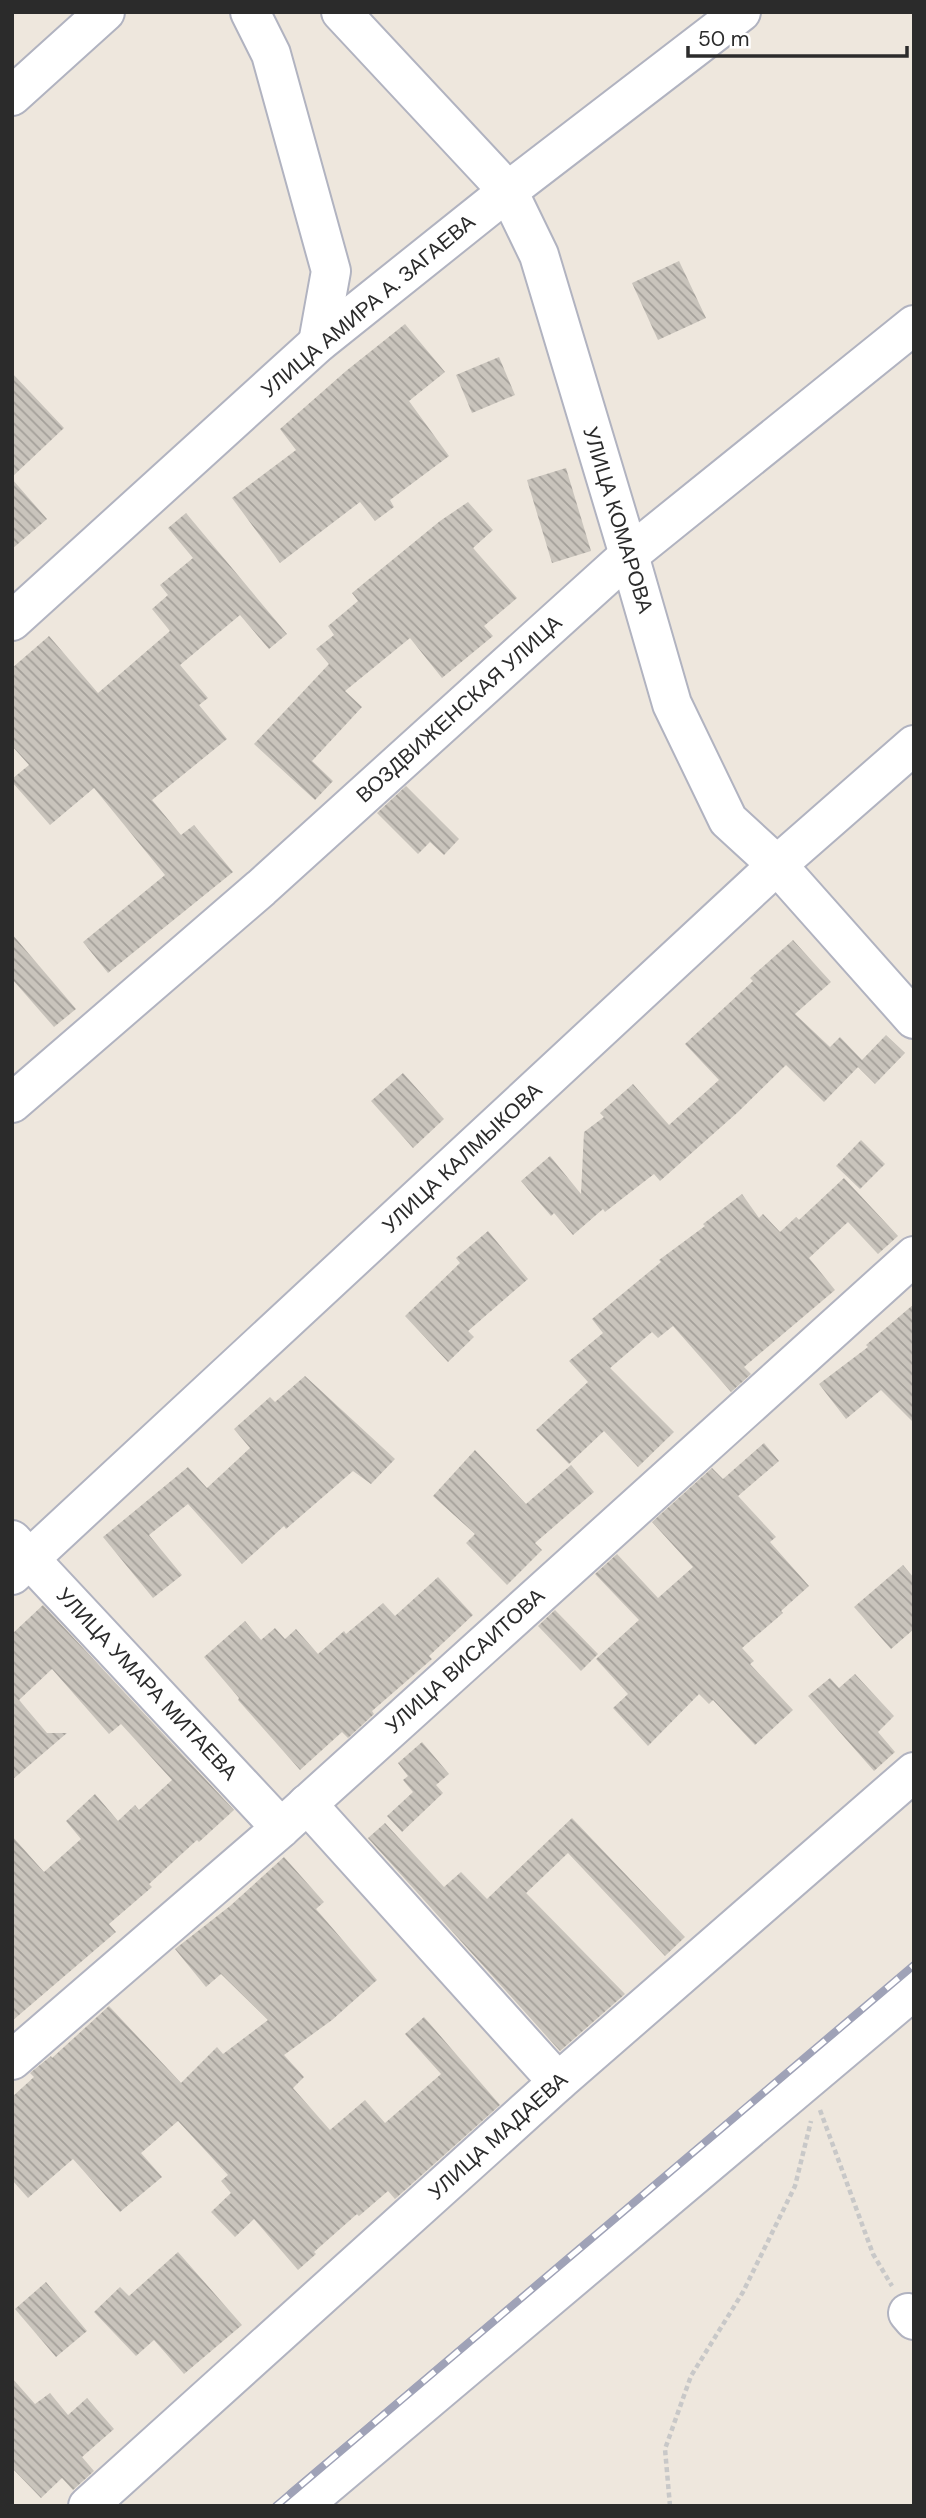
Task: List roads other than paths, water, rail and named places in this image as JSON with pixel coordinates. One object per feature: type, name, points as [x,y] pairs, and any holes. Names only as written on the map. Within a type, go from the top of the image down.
[{"type":"street","points":[[12,96],[105,12]]},
{"type":"street","points":[[250,12],[271,54],[331,271],[318,342]]},
{"type":"street","name":"УЛИЦА КОМАРОВА","points":[[341,12],[508,191],[539,256],[672,704],[728,820],[777,865],[914,1019]]},
{"type":"street","name":"УЛИЦА АМИРА А. ЗАГАЕВА","points":[[12,621],[318,342],[508,191],[741,12]]},
{"type":"street","name":"ВОЗДВИЖЕНСКАЯ УЛИЦА","points":[[12,1103],[261,888],[629,555],[914,326]]},
{"type":"street","name":"УЛИЦА КАЛМЫКОВА","points":[[18,1558],[777,865],[914,745]]},
{"type":"street","name":"УЛИЦА ВИСАИТОВА","points":[[12,2060],[294,1816],[914,1256]]},
{"type":"street","name":"УЛИЦА УМАРА МИТАЕВА","points":[[18,1558],[294,1816],[558,2082]]},
{"type":"street","name":"УЛИЦА МАДАЕВА","points":[[88,2506],[558,2082],[914,1772]]},
{"type":"street","points":[[302,2506],[914,1990]]},
{"type":"railway","points":[[276,2506],[914,1965]]}]
